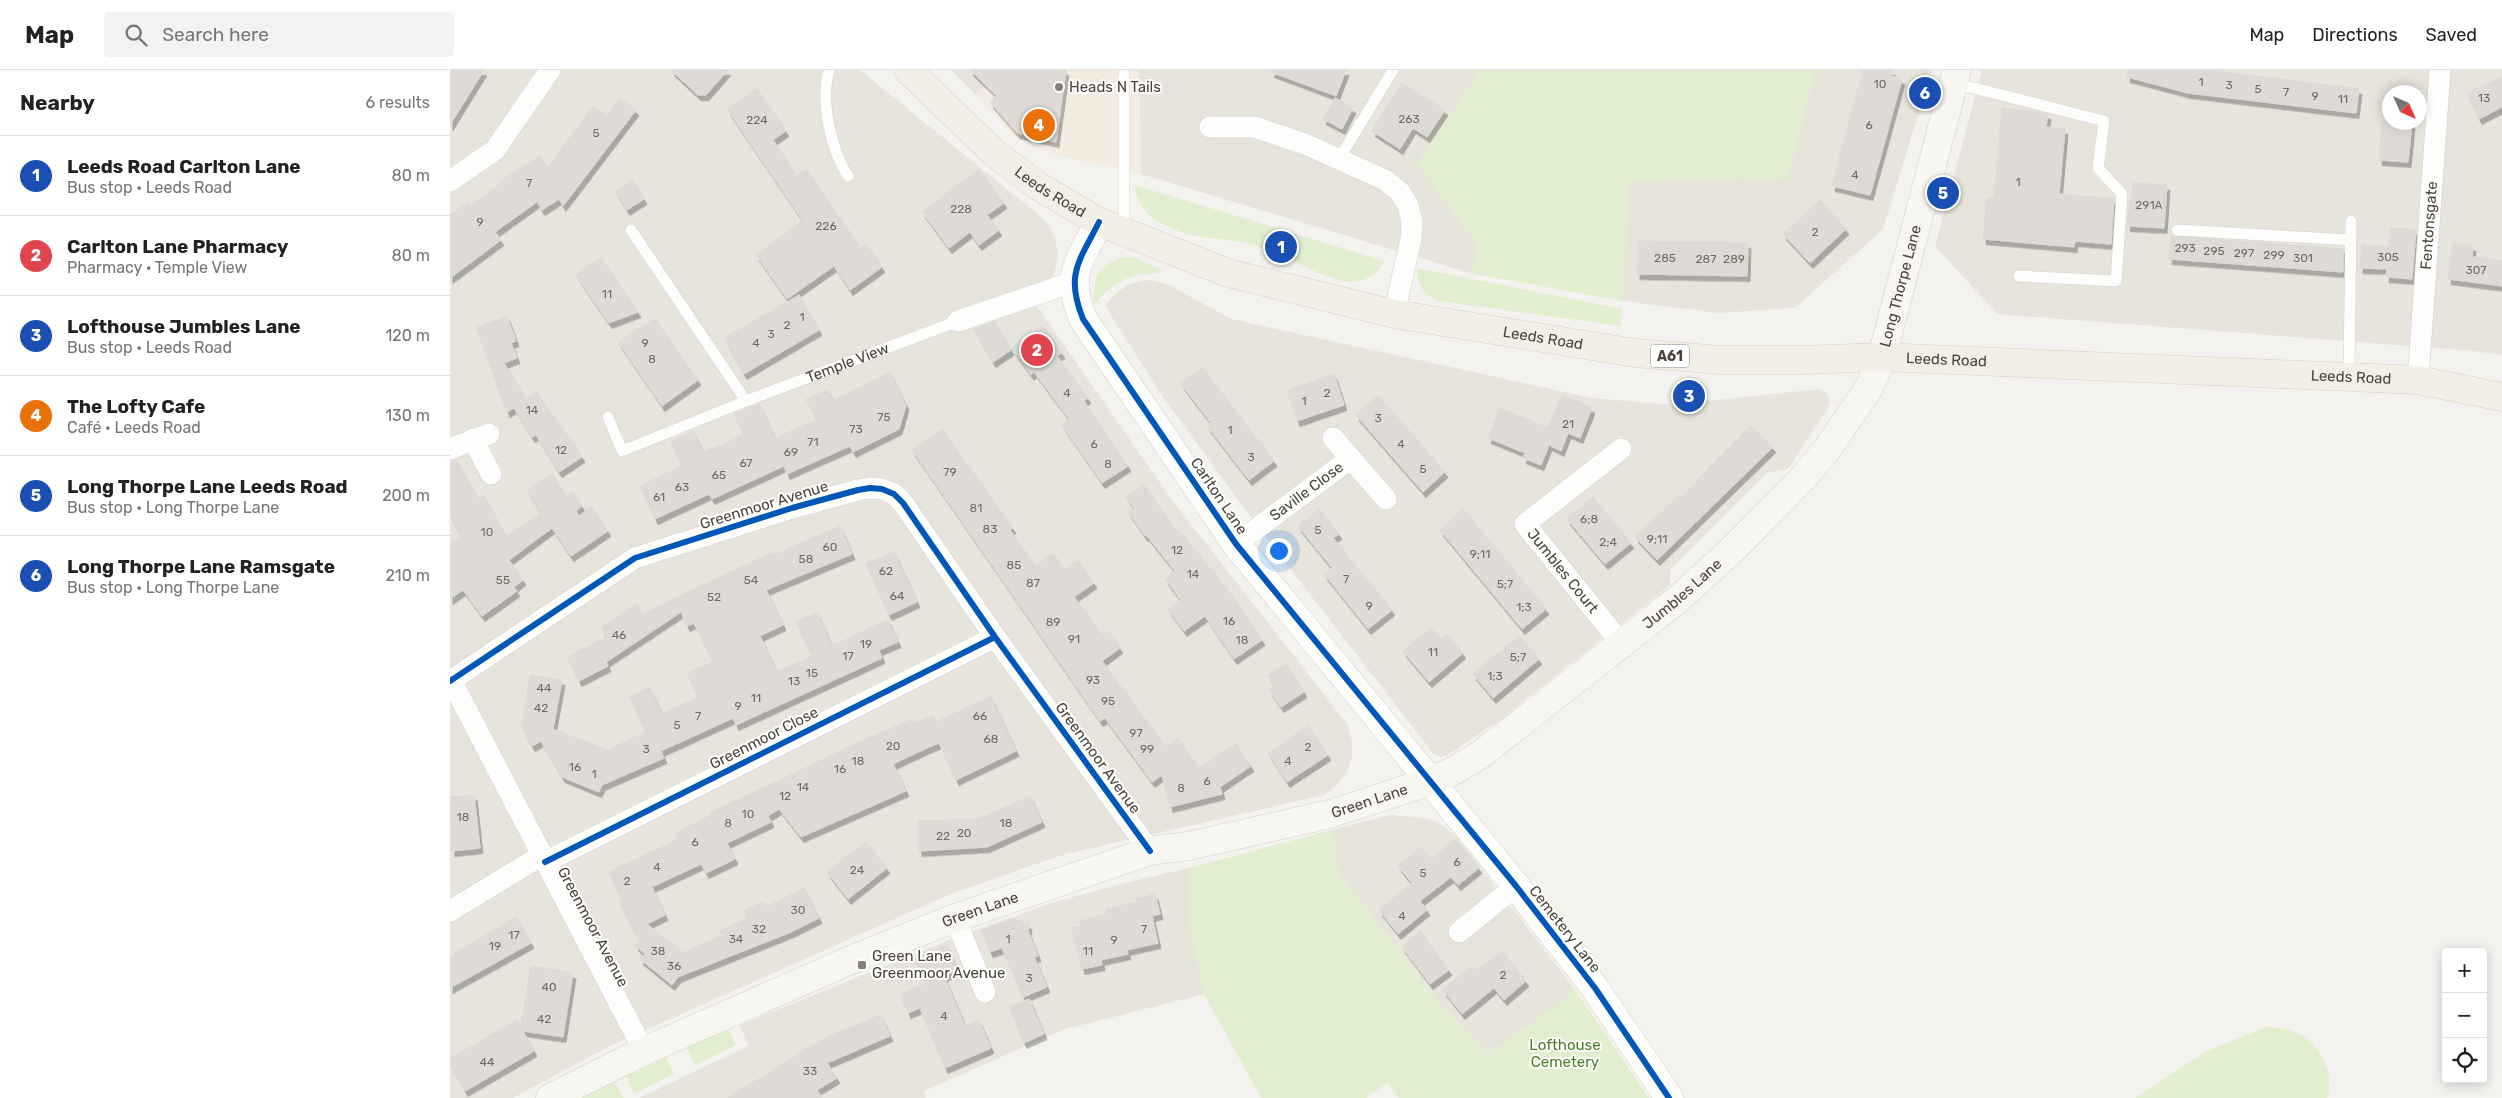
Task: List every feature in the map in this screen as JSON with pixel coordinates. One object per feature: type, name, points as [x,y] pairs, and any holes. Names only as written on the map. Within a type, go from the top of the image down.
[{"type":"main road","name":"Leeds Road","points":[[908,70],[993,152],[1038,186],[1099,222],[1228,273],[1394,314],[1635,354],[1721,360],[1802,360],[1882,357],[2418,380],[2502,397]]},
{"type":"main road","name":"Long Thorpe Lane","points":[[1882,357],[1956,76]]},
{"type":"main road","name":"Jumbles Lane","points":[[1432,781],[1480,754],[1677,600],[1733,549],[1804,477],[1850,418],[1868,388],[1882,357]]},
{"type":"main road","name":"Green Lane","points":[[550,1098],[644,1051],[853,959],[955,918],[1150,850],[1188,846],[1330,814],[1432,781]]},
{"type":"street","points":[[450,181],[495,150],[550,70]]},
{"type":"street","name":"Fentonsgate","points":[[2418,380],[2440,70]]},
{"type":"street","points":[[1210,127],[1254,127],[1304,144],[1339,159],[1385,180],[1399,191],[1408,205],[1412,222],[1411,239],[1394,314]]},
{"type":"street","points":[[1073,282],[1080,260],[1099,222]]},
{"type":"street","name":"Temple View","points":[[958,321],[1073,282]]},
{"type":"street","name":"Carlton Lane","points":[[1073,282],[1076,300],[1084,319],[1236,544],[1432,781]]},
{"type":"street","points":[[450,450],[481,436],[491,474]]},
{"type":"street","name":"Saville Close","points":[[1333,438],[1386,499]]},
{"type":"street","name":"Jumbles Court","points":[[1621,449],[1525,524],[1622,643]]},
{"type":"street","name":"Saville Close","points":[[1236,544],[1351,458]]},
{"type":"street","name":"Greenmoor Avenue","points":[[644,1051],[450,681],[635,558],[792,508],[870,488],[882,489],[894,494],[903,503],[995,637],[1150,850]]},
{"type":"street","name":"Greenmoor Close","points":[[450,911],[544,858],[995,637]]},
{"type":"street","name":"Cemetery Lane","points":[[1432,781],[1595,988],[1669,1098]]},
{"type":"street","points":[[1459,932],[1516,886]]},
{"type":"street","points":[[955,918],[985,992]]},
{"type":"lane","points":[[829,70],[826,79],[828,120],[838,160],[848,176]]},
{"type":"lane","points":[[1124,70],[1124,231]]},
{"type":"lane","points":[[1339,159],[1393,70]]},
{"type":"lane","points":[[1956,76],[2104,120],[2098,168],[2122,194],[2116,281],[2019,276]]},
{"type":"lane","points":[[2349,377],[2351,221]]},
{"type":"lane","points":[[631,230],[746,401]]},
{"type":"lane","points":[[2177,230],[2351,240]]},
{"type":"lane","name":"Temple View","points":[[608,417],[622,451],[746,401],[958,321]]},
{"type":"shaded area","points":[[450,70],[860,70],[1046,221],[1055,236],[1058,256],[1054,275],[1044,284],[1025,289],[1172,500],[1348,725],[1352,741],[1352,757],[1347,772],[1337,785],[1324,795],[1066,854],[1024,868],[946,896],[610,1046],[513,1098],[450,1098]]},
{"type":"shaded area","points":[[951,70],[1002,70],[976,95]]},
{"type":"shaded area","points":[[1002,70],[1139,70],[1141,174],[1056,155],[1015,137],[976,95]]},
{"type":"shaded area","points":[[1139,70],[1481,70],[1418,162],[1479,248],[1470,273],[1141,174]]},
{"type":"shaded area","points":[[1815,70],[1932,70],[1883,229],[1795,308],[1718,313],[1622,301],[1629,181],[1788,178]]},
{"type":"shaded area","points":[[1982,70],[2502,70],[2502,355],[2473,351],[1997,314],[1935,246]]},
{"type":"shaded area","points":[[1148,280],[1167,284],[1231,319],[1592,398],[1673,405],[1820,389],[1826,393],[1831,403],[1788,469],[1767,473],[1670,570],[1670,585],[1497,722],[1448,755],[1440,757],[1433,753],[1270,543],[1162,396],[1105,306],[1115,294],[1129,284]]},
{"type":"shaded area","points":[[1390,815],[1428,818],[1442,825],[1457,837],[1571,984],[1566,999],[1488,1055],[1439,1002],[1338,873],[1332,830]]},
{"type":"shaded area","points":[[1189,868],[1189,920],[1204,994],[1062,1030],[924,1091],[926,1098],[639,1098],[748,1046],[740,1025],[949,940],[1048,904],[1116,885]]},
{"type":"green space","points":[[1481,70],[1815,70],[1788,178],[1629,181],[1622,301],[1470,273],[1479,248],[1418,162]]},
{"type":"green space","points":[[1134,185],[1385,261],[1367,279],[1351,282],[1332,278],[1251,244],[1181,232],[1167,226],[1153,218],[1146,211],[1138,199]]},
{"type":"green space","points":[[1124,257],[1134,257],[1160,269],[1158,273],[1138,275],[1122,281],[1108,290],[1094,305],[1094,288],[1098,274],[1107,264]]},
{"type":"green space","points":[[1417,268],[1622,309],[1621,326],[1438,301],[1428,295],[1422,288],[1418,279]]},
{"type":"green space","name":"Lofthouse Cemetery","points":[[1332,830],[1338,873],[1439,1002],[1487,1054],[1566,999],[1571,984],[1649,1098],[1399,1098],[1387,1083],[1366,1098],[1261,1098],[1204,994],[1189,920],[1189,868]]},
{"type":"green space","points":[[2266,1027],[2296,1032],[2308,1039],[2320,1053],[2328,1071],[2329,1089],[2327,1098],[2135,1098],[2205,1052]]},
{"type":"green space","points":[[728,1028],[736,1045],[695,1065],[687,1048]]},
{"type":"green space","points":[[666,1057],[674,1074],[634,1094],[626,1076]]},
{"type":"green space","points":[[615,1080],[623,1098],[579,1098]]},
{"type":"building","points":[[450,70],[484,70],[450,125]]},
{"type":"building","points":[[671,70],[728,70],[706,95],[698,95]]},
{"type":"building","points":[[970,70],[1066,70],[1056,142],[1017,133],[990,102],[997,96]]},
{"type":"building","points":[[1272,70],[1346,70],[1336,96],[1271,72]]},
{"type":"building","points":[[1863,70],[1893,70],[1891,76],[1902,79],[1870,195],[1832,186]]},
{"type":"building","points":[[2128,70],[2205,70],[2359,89],[2356,113],[2188,93],[2127,77]]},
{"type":"building","points":[[2502,77],[2502,107],[2479,119],[2467,94]]},
{"type":"building","points":[[1402,83],[1445,110],[1427,137],[1413,128],[1400,149],[1372,131]]},
{"type":"building","points":[[757,89],[786,131],[773,140],[797,176],[806,169],[861,248],[866,244],[882,267],[850,290],[834,266],[787,299],[756,255],[803,221],[727,109]]},
{"type":"building","points":[[620,98],[636,110],[563,206],[559,199],[542,210],[537,202],[495,232],[501,240],[450,278],[450,215],[468,202],[471,206],[501,183],[499,182],[540,156],[547,168],[594,106],[607,116]]},
{"type":"building","points":[[1335,98],[1353,108],[1342,129],[1323,119]]},
{"type":"building","points":[[2002,108],[2048,114],[2046,127],[2065,129],[2059,194],[2114,199],[2111,244],[2075,241],[2074,247],[1983,239],[1987,198],[1994,198]]},
{"type":"building","points":[[2382,122],[2382,130],[2411,130],[2408,162],[2379,160]]},
{"type":"building","points":[[979,169],[1004,203],[987,215],[999,230],[979,245],[970,232],[949,248],[922,212]]},
{"type":"building","points":[[632,180],[644,199],[627,210],[615,191]]},
{"type":"building","points":[[2133,183],[2167,185],[2164,228],[2127,226]]},
{"type":"building","points":[[1820,200],[1846,229],[1810,263],[1783,234]]},
{"type":"building","points":[[2390,228],[2416,230],[2412,279],[2386,277],[2387,269],[2360,268],[2362,245],[2389,247]]},
{"type":"building","points":[[2171,236],[2343,249],[2343,272],[2169,259]]},
{"type":"building","points":[[1638,241],[1748,243],[1747,276],[1637,274]]},
{"type":"building","points":[[2453,243],[2473,246],[2472,257],[2502,261],[2502,286],[2448,279]]},
{"type":"building","points":[[601,258],[638,312],[609,323],[576,275]]},
{"type":"building","points":[[799,295],[819,330],[744,374],[724,338]]},
{"type":"building","points":[[507,316],[516,341],[511,343],[517,358],[504,363],[526,399],[516,406],[537,392],[582,457],[559,472],[536,435],[532,437],[514,408],[507,412],[476,328]]},
{"type":"building","points":[[655,319],[698,380],[662,406],[618,342]]},
{"type":"building","points":[[995,322],[1011,350],[993,362],[974,329]]},
{"type":"building","points":[[1043,326],[1062,353],[1057,356],[1088,398],[1084,401],[1128,466],[1102,483],[1062,425],[1069,419],[1034,372],[1031,375],[1012,348]]},
{"type":"building","points":[[1202,367],[1274,461],[1249,480],[1207,426],[1211,423],[1181,384]]},
{"type":"building","points":[[890,372],[906,405],[899,429],[853,452],[850,446],[787,474],[784,466],[712,499],[709,494],[655,519],[640,486],[682,466],[671,442],[693,431],[703,453],[744,435],[734,414],[759,404],[775,438],[816,420],[806,399],[828,390],[833,401]]},
{"type":"building","points":[[1334,374],[1344,405],[1297,421],[1287,390]]},
{"type":"building","points":[[1378,395],[1445,472],[1423,492],[1356,415]]},
{"type":"building","points":[[1562,395],[1592,408],[1580,438],[1568,433],[1561,451],[1549,445],[1541,465],[1523,458],[1525,453],[1488,438],[1500,408],[1548,428]]},
{"type":"building","points":[[1751,425],[1773,447],[1657,560],[1635,537],[1678,497],[1680,498]]},
{"type":"building","points":[[942,429],[1013,528],[1010,530],[1036,566],[1053,553],[1065,570],[1078,561],[1094,583],[1074,597],[1102,635],[1108,631],[1120,648],[1102,661],[1166,747],[1178,738],[1199,768],[1236,744],[1251,766],[1220,787],[1222,794],[1170,807],[1162,775],[1152,782],[1105,718],[1100,721],[912,450]]},
{"type":"building","points":[[456,460],[478,499],[484,496],[506,537],[541,513],[527,490],[552,473],[566,496],[572,492],[582,506],[576,511],[579,516],[591,507],[608,531],[571,556],[552,528],[509,560],[523,580],[514,587],[517,591],[482,616],[463,590],[450,599],[450,544],[462,537],[450,516],[450,461]]},
{"type":"building","points":[[1144,485],[1176,531],[1178,529],[1232,595],[1262,640],[1234,659],[1205,616],[1184,631],[1168,609],[1181,600],[1165,579],[1175,571],[1145,536],[1128,512],[1134,508],[1126,497]]},
{"type":"building","points":[[1593,497],[1631,543],[1605,564],[1567,519]]},
{"type":"building","points":[[1319,509],[1339,534],[1333,538],[1392,610],[1368,629],[1324,574],[1332,568],[1298,526]]},
{"type":"building","points":[[1463,509],[1546,609],[1522,629],[1440,530]]},
{"type":"building","points":[[840,526],[852,554],[766,590],[783,625],[760,636],[777,672],[812,656],[796,622],[817,613],[832,646],[888,620],[898,642],[879,650],[882,658],[736,725],[733,718],[661,751],[664,758],[602,785],[599,792],[562,777],[541,741],[532,746],[522,728],[530,675],[562,680],[553,729],[607,750],[646,732],[630,697],[650,688],[662,714],[698,697],[687,673],[713,662],[694,623],[687,626],[681,612],[606,662],[608,666],[579,681],[567,657],[607,637],[601,628],[636,604],[643,614],[770,553],[772,556]]},
{"type":"building","points":[[894,552],[917,602],[889,615],[866,564]]},
{"type":"building","points":[[1431,628],[1440,640],[1447,634],[1463,653],[1429,682],[1403,651]]},
{"type":"building","points":[[1519,636],[1539,659],[1493,698],[1473,674]]},
{"type":"building","points":[[1286,664],[1304,692],[1281,707],[1269,690],[1275,686],[1268,675]]},
{"type":"building","points":[[991,697],[1016,751],[956,780],[939,743],[893,764],[906,791],[801,837],[779,809],[768,816],[771,822],[727,843],[735,859],[706,873],[701,864],[652,887],[665,915],[647,924],[683,953],[722,936],[720,931],[747,919],[743,911],[764,902],[766,907],[804,888],[819,918],[791,932],[678,977],[672,985],[640,959],[645,954],[635,945],[639,940],[619,901],[624,905],[609,872],[678,839],[675,833],[712,815],[710,813],[860,742],[913,719],[915,723],[933,716],[936,722]]},
{"type":"building","points":[[1308,726],[1328,755],[1287,782],[1268,753]]},
{"type":"building","points":[[474,795],[480,848],[452,851],[450,797]]},
{"type":"building","points":[[1030,796],[1042,822],[987,847],[919,851],[918,821],[979,819]]},
{"type":"building","points":[[1456,839],[1479,868],[1458,885],[1451,877],[1420,901],[1427,910],[1398,934],[1379,910],[1412,883],[1398,866],[1421,847],[1431,859]]},
{"type":"building","points":[[866,842],[887,868],[848,899],[827,872]]},
{"type":"building","points":[[1155,894],[1160,914],[1152,916],[1158,943],[1127,950],[1128,954],[1101,960],[1102,965],[1082,969],[1072,928],[1081,926],[1080,921],[1107,914],[1106,909],[1137,902],[1136,899]]},
{"type":"building","points":[[516,917],[531,943],[450,988],[450,956]]},
{"type":"building","points":[[1013,919],[1029,924],[1028,931],[1038,956],[1034,957],[1047,987],[1023,997],[1002,948],[990,952],[982,930]]},
{"type":"building","points":[[1420,931],[1449,970],[1430,984],[1402,947]]},
{"type":"building","points":[[947,945],[957,970],[944,976],[965,1026],[979,1020],[991,1048],[945,1068],[920,1008],[908,1013],[900,994],[925,984],[915,959]]},
{"type":"building","points":[[1502,951],[1526,981],[1504,1000],[1494,988],[1462,1014],[1443,990],[1472,966],[1475,971]]},
{"type":"building","points":[[531,966],[573,973],[563,1037],[523,1031],[534,1051],[465,1091],[450,1064],[450,1059],[517,1020],[521,1027]]},
{"type":"building","points":[[1029,999],[1044,1034],[1024,1043],[1010,1007]]},
{"type":"building","points":[[881,1015],[890,1036],[827,1063],[837,1078],[817,1090],[822,1098],[728,1098],[825,1038]]},
{"type":"cycle path","points":[[1099,222],[1080,258],[1075,279],[1075,290],[1083,319],[1236,544],[1516,886],[1595,988],[1669,1098]]},
{"type":"cycle path","points":[[450,681],[635,558],[792,508],[858,490],[882,489],[894,494],[903,503],[995,637],[1150,851]]},
{"type":"cycle path","points":[[545,862],[995,637]]},
{"type":"place","name":"Heads N Tails","points":[[1059,87]]},
{"type":"place","name":"Long Thorpe Lane Ramsgate","points":[[1925,93]]},
{"type":"place","name":"The Lofty Cafe","points":[[1039,125]]},
{"type":"place","name":"Long Thorpe Lane Leeds Road","points":[[1943,193]]},
{"type":"place","name":"Leeds Road Carlton Lane","points":[[1281,247]]},
{"type":"place","name":"Carlton Lane Pharmacy","points":[[1037,350]]},
{"type":"place","name":"Lofthouse Jumbles Lane","points":[[1689,396]]},
{"type":"place","name":"Green Lane Greenmoor Avenue","points":[[862,965]]}]
